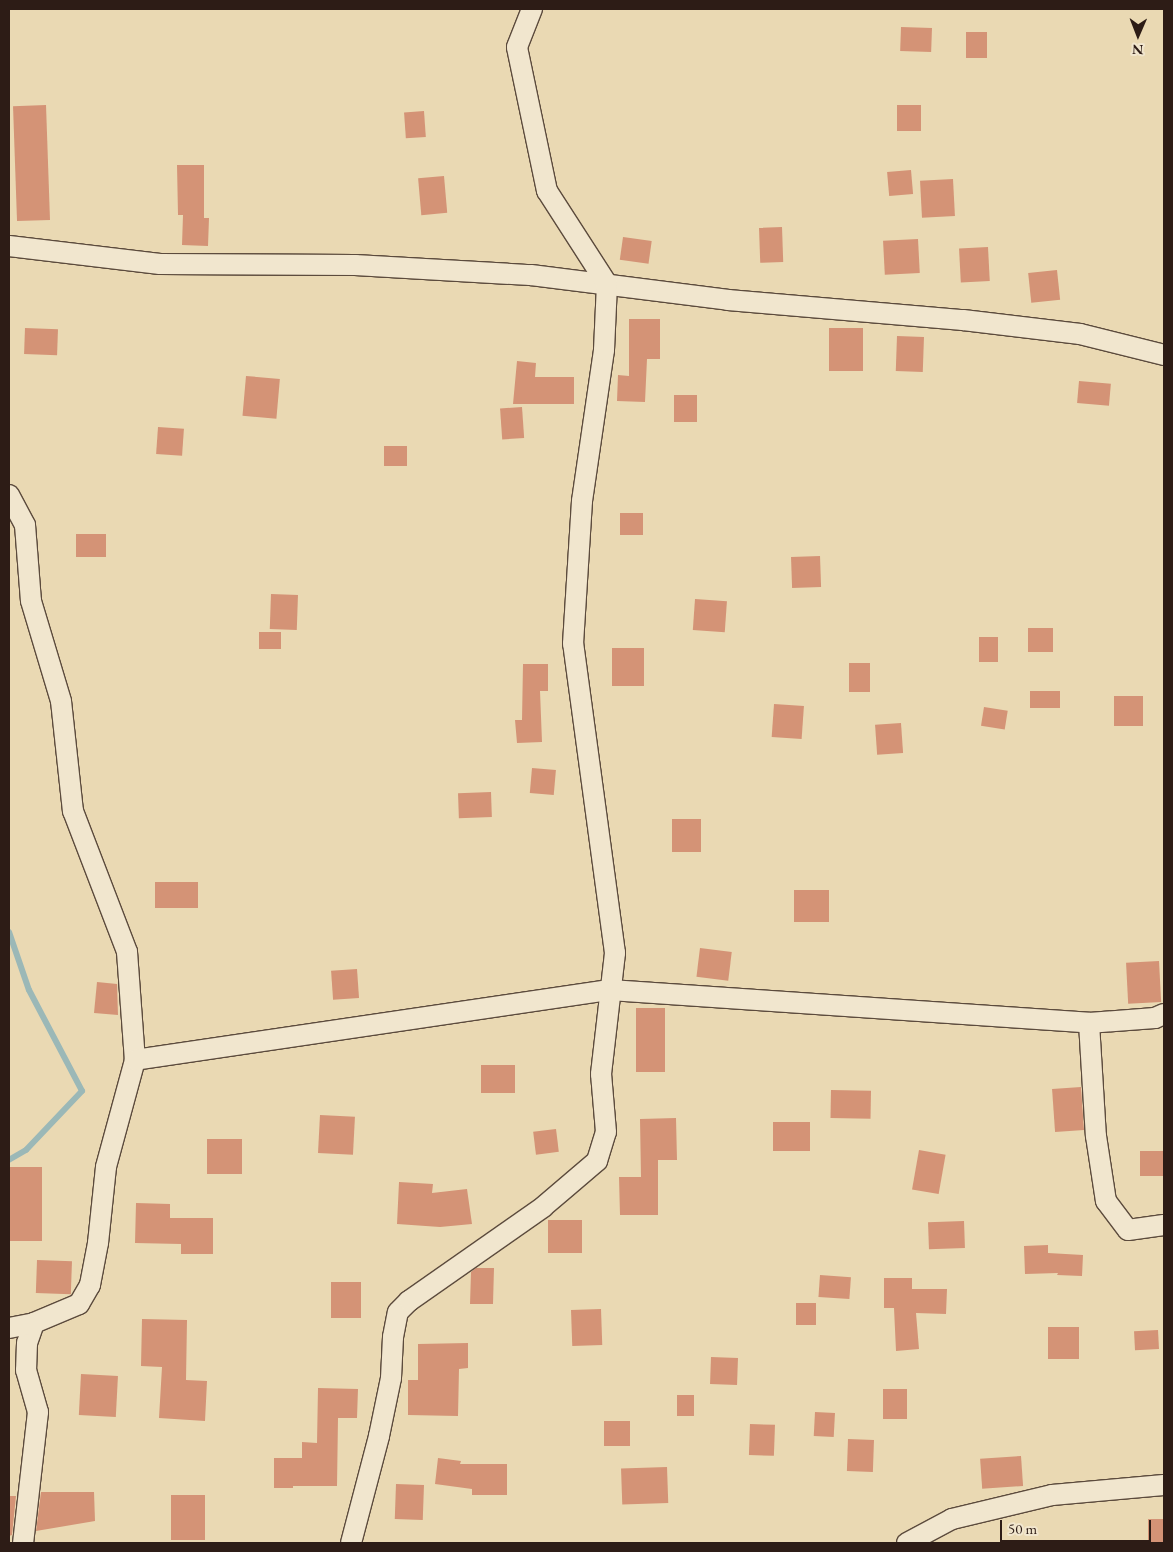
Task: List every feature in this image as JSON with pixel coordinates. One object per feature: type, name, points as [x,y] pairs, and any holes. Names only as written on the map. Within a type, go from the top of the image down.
[{"type":"street","points":[[351,1543],[379,1436],[391,1378],[393,1337],[398,1312],[409,1301],[543,1207],[597,1162],[606,1132],[601,1074],[615,953],[573,644],[582,500],[604,350],[607,284],[547,191],[517,47],[532,9]]},
{"type":"street","points":[[9,246],[160,264],[355,264],[531,275],[728,300],[963,320],[1080,334],[1164,355]]},
{"type":"street","points":[[9,495],[25,525],[31,601],[61,701],[73,811],[128,952],[134,1060],[106,1167],[98,1243],[90,1285],[79,1304],[34,1323],[9,1328]]},
{"type":"street","points":[[134,1060],[610,990],[1089,1023],[1155,1018],[1164,1014]]},
{"type":"street","points":[[1089,1023],[1096,1136],[1106,1201],[1128,1230],[1164,1225]]},
{"type":"street","points":[[23,1543],[38,1412],[26,1370],[27,1343],[34,1323]]},
{"type":"street","points":[[907,1543],[952,1519],[1052,1495],[1164,1485]]},
{"type":"building","points":[[901,27],[932,28],[931,52],[900,51]]},
{"type":"building","points":[[966,32],[987,32],[987,58],[966,58]]},
{"type":"building","points":[[46,105],[50,220],[17,221],[13,106]]},
{"type":"building","points":[[897,105],[921,105],[921,131],[897,131]]},
{"type":"building","points":[[424,111],[426,137],[406,138],[404,112]]},
{"type":"building","points":[[177,165],[204,165],[204,218],[209,218],[208,246],[182,245],[183,215],[178,215]]},
{"type":"building","points":[[911,170],[913,194],[889,196],[887,172]]},
{"type":"building","points":[[444,176],[447,213],[421,215],[418,178]]},
{"type":"building","points":[[953,179],[955,216],[922,218],[920,181]]},
{"type":"building","points":[[782,227],[783,262],[760,263],[759,228]]},
{"type":"building","points":[[623,237],[652,241],[649,264],[620,260]]},
{"type":"building","points":[[918,239],[920,273],[885,275],[883,241]]},
{"type":"building","points":[[988,247],[990,281],[961,282],[959,249]]},
{"type":"building","points":[[1057,270],[1060,300],[1031,303],[1028,273]]},
{"type":"building","points":[[629,319],[660,319],[660,359],[647,359],[645,402],[617,401],[618,375],[629,376]]},
{"type":"building","points":[[25,328],[58,329],[57,355],[24,354]]},
{"type":"building","points":[[829,328],[863,328],[863,371],[829,371]]},
{"type":"building","points":[[897,336],[924,337],[923,372],[896,371]]},
{"type":"building","points":[[517,361],[536,363],[535,377],[574,377],[574,404],[513,404]]},
{"type":"building","points":[[246,376],[280,379],[276,419],[243,416]]},
{"type":"building","points":[[1079,381],[1111,384],[1109,406],[1077,403]]},
{"type":"building","points":[[674,395],[697,395],[697,422],[674,422]]},
{"type":"building","points":[[522,407],[524,438],[502,439],[500,409]]},
{"type":"building","points":[[158,427],[184,429],[182,456],[156,454]]},
{"type":"building","points":[[384,446],[407,446],[407,466],[384,466]]},
{"type":"building","points":[[620,513],[643,513],[643,535],[620,535]]},
{"type":"building","points":[[76,534],[106,534],[106,557],[76,557]]},
{"type":"building","points":[[820,556],[821,587],[792,588],[791,557]]},
{"type":"building","points":[[271,594],[298,595],[297,630],[270,629]]},
{"type":"building","points":[[695,599],[727,601],[725,632],[693,630]]},
{"type":"building","points":[[1028,628],[1053,628],[1053,652],[1028,652]]},
{"type":"building","points":[[259,632],[281,632],[281,649],[259,649]]},
{"type":"building","points":[[979,637],[998,637],[998,662],[979,662]]},
{"type":"building","points":[[612,648],[644,648],[644,686],[612,686]]},
{"type":"building","points":[[849,663],[870,663],[870,692],[849,692]]},
{"type":"building","points":[[523,664],[548,664],[548,691],[540,691],[542,742],[517,743],[515,720],[522,720]]},
{"type":"building","points":[[1030,691],[1060,691],[1060,708],[1030,708]]},
{"type":"building","points":[[1114,696],[1143,696],[1143,726],[1114,726]]},
{"type":"building","points":[[774,704],[804,706],[802,739],[772,737]]},
{"type":"building","points":[[984,707],[1008,711],[1005,730],[981,726]]},
{"type":"building","points":[[901,723],[903,753],[877,755],[875,725]]},
{"type":"building","points":[[532,768],[556,770],[554,795],[530,793]]},
{"type":"building","points":[[491,792],[492,817],[459,818],[458,793]]},
{"type":"building","points":[[672,819],[701,819],[701,852],[672,852]]},
{"type":"building","points":[[155,882],[198,882],[198,908],[155,908]]},
{"type":"building","points":[[794,890],[829,890],[829,922],[794,922]]},
{"type":"building","points":[[700,948],[732,952],[728,981],[696,977]]},
{"type":"building","points":[[1159,961],[1161,1002],[1128,1004],[1126,963]]},
{"type":"building","points":[[357,969],[359,998],[333,1000],[331,971]]},
{"type":"building","points":[[97,982],[117,984],[118,1015],[94,1013]]},
{"type":"building","points":[[636,1008],[665,1008],[665,1072],[636,1072]]},
{"type":"building","points":[[481,1065],[515,1065],[515,1093],[481,1093]]},
{"type":"building","points":[[1081,1087],[1084,1130],[1055,1132],[1052,1089]]},
{"type":"building","points":[[831,1090],[871,1091],[871,1119],[831,1118]]},
{"type":"building","points":[[320,1115],[355,1117],[353,1155],[318,1153]]},
{"type":"building","points":[[676,1118],[677,1160],[658,1160],[658,1215],[620,1215],[619,1177],[641,1177],[640,1119]]},
{"type":"building","points":[[773,1122],[810,1122],[810,1151],[773,1151]]},
{"type":"building","points":[[556,1129],[559,1152],[536,1155],[533,1132]]},
{"type":"building","points":[[207,1139],[242,1139],[242,1174],[207,1174]]},
{"type":"building","points":[[919,1150],[946,1155],[939,1194],[912,1189]]},
{"type":"building","points":[[1140,1151],[1164,1151],[1164,1176],[1140,1176]]},
{"type":"building","points":[[9,1167],[42,1167],[42,1241],[9,1241]]},
{"type":"building","points":[[399,1182],[433,1184],[432,1193],[467,1189],[472,1224],[440,1227],[397,1224]]},
{"type":"building","points":[[136,1203],[170,1204],[170,1218],[213,1218],[213,1254],[181,1254],[181,1244],[135,1243]]},
{"type":"building","points":[[548,1220],[582,1220],[582,1253],[548,1253]]},
{"type":"building","points":[[964,1221],[965,1248],[929,1249],[928,1222]]},
{"type":"building","points":[[1048,1245],[1048,1253],[1083,1255],[1082,1276],[1057,1275],[1058,1273],[1025,1274],[1024,1246]]},
{"type":"building","points":[[37,1260],[72,1261],[71,1294],[36,1293]]},
{"type":"building","points":[[476,1268],[494,1268],[493,1304],[470,1304],[471,1272]]},
{"type":"building","points":[[820,1275],[851,1277],[849,1299],[818,1297]]},
{"type":"building","points":[[884,1278],[912,1278],[912,1289],[947,1289],[946,1314],[916,1313],[919,1349],[896,1351],[894,1308],[884,1308]]},
{"type":"building","points":[[331,1282],[361,1282],[361,1318],[331,1318]]},
{"type":"building","points":[[796,1303],[816,1303],[816,1325],[796,1325]]},
{"type":"building","points":[[601,1309],[602,1345],[572,1346],[571,1310]]},
{"type":"building","points":[[142,1319],[187,1320],[186,1380],[207,1381],[205,1421],[159,1418],[162,1367],[141,1366]]},
{"type":"building","points":[[1048,1327],[1079,1327],[1079,1359],[1048,1359]]},
{"type":"building","points":[[1158,1330],[1159,1349],[1135,1350],[1134,1331]]},
{"type":"building","points":[[468,1343],[468,1368],[459,1369],[458,1416],[408,1415],[408,1380],[418,1380],[418,1344]]},
{"type":"building","points":[[711,1357],[738,1358],[737,1385],[710,1384]]},
{"type":"building","points":[[81,1374],[118,1376],[116,1417],[79,1415]]},
{"type":"building","points":[[318,1388],[358,1389],[357,1418],[338,1418],[337,1486],[274,1488],[274,1458],[302,1458],[302,1442],[317,1443]]},
{"type":"building","points":[[883,1389],[907,1389],[907,1419],[883,1419]]},
{"type":"building","points":[[677,1395],[694,1395],[694,1416],[677,1416]]},
{"type":"building","points":[[815,1412],[835,1413],[834,1437],[814,1436]]},
{"type":"building","points":[[604,1421],[630,1421],[630,1446],[604,1446]]},
{"type":"building","points":[[750,1424],[775,1425],[774,1456],[749,1455]]},
{"type":"building","points":[[848,1439],[874,1440],[873,1472],[847,1471]]},
{"type":"building","points":[[1021,1456],[1023,1486],[982,1489],[980,1459]]},
{"type":"building","points":[[438,1458],[461,1461],[460,1464],[507,1464],[507,1495],[472,1495],[472,1489],[435,1484]]},
{"type":"building","points":[[667,1467],[668,1503],[622,1505],[621,1469]]},
{"type":"building","points":[[396,1484],[424,1485],[423,1520],[395,1519]]},
{"type":"building","points":[[41,1492],[94,1492],[95,1521],[36,1531]]},
{"type":"building","points":[[171,1495],[205,1495],[205,1540],[171,1540]]},
{"type":"building","points":[[9,1496],[16,1496],[12,1535],[9,1536]]},
{"type":"building","points":[[1148,1519],[1164,1519],[1164,1543],[1148,1543]]},
{"type":"waterway","points":[[9,932],[29,990],[82,1091],[26,1150],[9,1160]]}]
